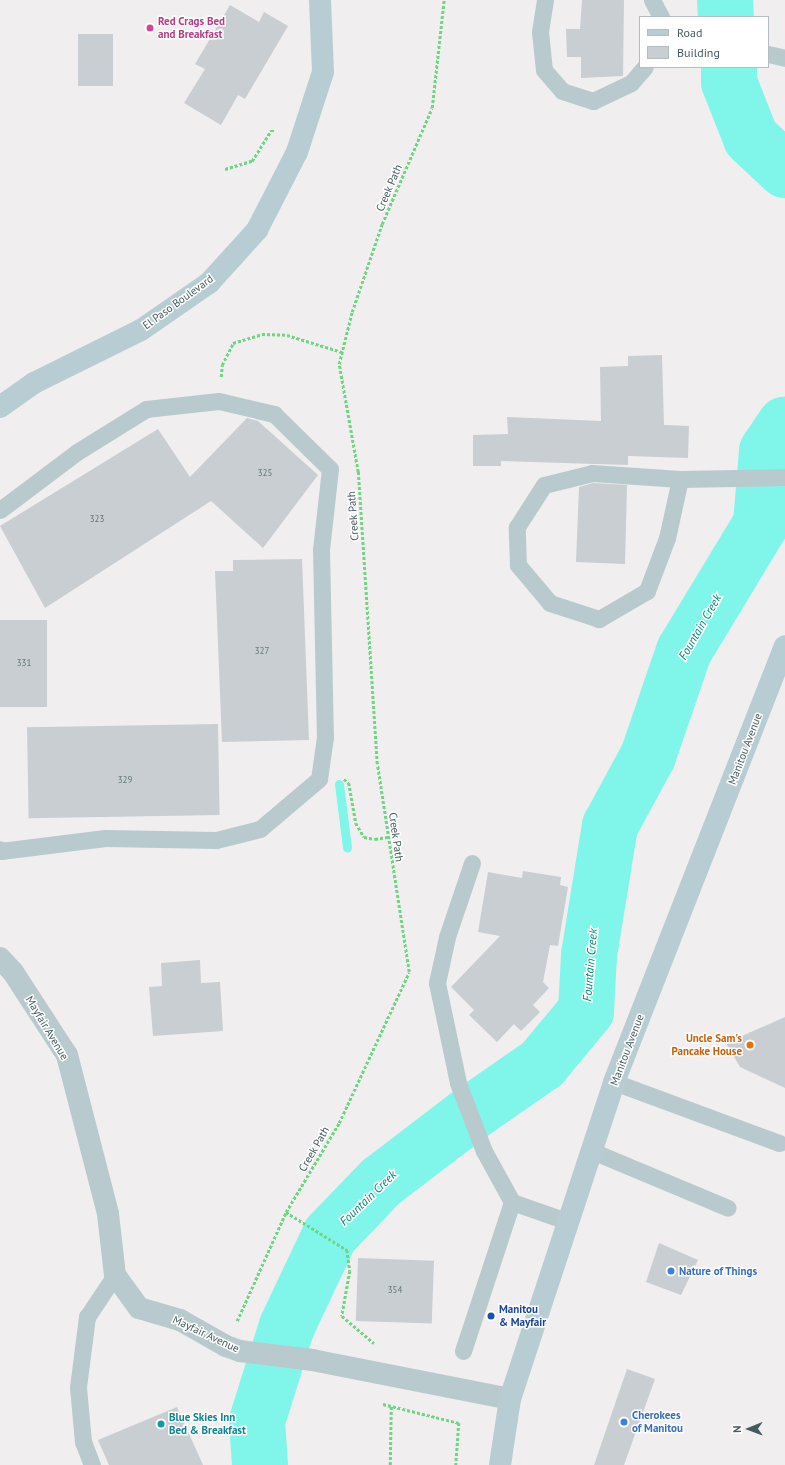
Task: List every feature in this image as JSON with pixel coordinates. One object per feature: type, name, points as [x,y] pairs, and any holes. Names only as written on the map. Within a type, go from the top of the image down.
[{"type":"main road","name":"El Paso Boulevard","points":[[0,407],[34,383],[141,330],[203,287],[257,230],[297,152],[323,72],[320,0]]},
{"type":"main road","name":"Manitou Avenue","points":[[500,1465],[510,1399],[614,1082],[785,646]]},
{"type":"street","name":"Mayfair Avenue","points":[[0,958],[13,972],[67,1055],[108,1214],[115,1275],[139,1308],[180,1320],[240,1351],[312,1360],[510,1399]]},
{"type":"lane","points":[[545,0],[540,32],[544,70],[562,91],[593,101],[631,83],[644,68]]},
{"type":"lane","points":[[652,0],[661,16]]},
{"type":"lane","points":[[769,54],[785,58]]},
{"type":"lane","points":[[0,510],[77,452],[146,409],[219,401],[274,414],[330,469],[321,549],[325,737],[319,779],[260,829],[216,840],[105,838],[0,850]]},
{"type":"lane","points":[[680,479],[667,538],[647,591],[599,619],[550,603],[518,565],[517,527],[544,485],[592,473],[680,479],[785,477]]},
{"type":"lane","points":[[472,863],[447,937],[437,983],[458,1083],[484,1151],[512,1202],[569,1222]]},
{"type":"lane","points":[[614,1082],[779,1143]]},
{"type":"lane","points":[[592,1151],[728,1208]]},
{"type":"lane","points":[[464,1351],[512,1202]]},
{"type":"lane","points":[[92,1465],[83,1442],[78,1387],[87,1317],[115,1275]]},
{"type":"path","name":"Creek Path","points":[[235,1327],[286,1212],[339,1123],[409,972],[378,764],[358,472],[339,364],[352,312],[382,224],[432,108],[444,0]]},
{"type":"path","points":[[226,170],[252,161],[272,130],[278,132]]},
{"type":"path","points":[[219,401],[222,365],[233,343],[262,334],[287,335],[342,352]]},
{"type":"path","points":[[321,762],[349,783],[356,823],[364,837],[375,839],[388,837]]},
{"type":"path","points":[[286,1212],[346,1250],[350,1271],[342,1316],[392,1358],[390,1465]]},
{"type":"path","points":[[381,1404],[458,1423],[456,1465]]},
{"type":"building","points":[[582,0],[624,0],[623,76],[581,78],[581,57],[567,57],[566,29],[580,29]]},
{"type":"building","points":[[230,5],[259,22],[264,12],[288,26],[245,99],[238,95],[221,125],[184,103],[205,69],[195,64]]},
{"type":"building","points":[[78,34],[113,34],[113,86],[78,86]]},
{"type":"building","points":[[662,355],[664,425],[689,426],[688,458],[628,456],[628,465],[501,461],[501,466],[473,466],[473,435],[508,434],[507,417],[601,421],[600,367],[628,366],[628,356]]},
{"type":"building","points":[[247,418],[258,421],[318,475],[263,548],[211,501],[45,608],[0,526],[158,429],[190,477]]},
{"type":"building","points":[[593,483],[627,485],[625,564],[576,562],[579,487]]},
{"type":"building","points":[[302,559],[309,740],[222,742],[215,571],[233,571],[233,560]]},
{"type":"building","points":[[0,620],[47,620],[47,707],[0,707]]},
{"type":"building","points":[[218,724],[220,815],[29,818],[27,727]]},
{"type":"building","points":[[523,871],[561,877],[560,885],[568,887],[558,946],[550,945],[543,982],[549,988],[533,1005],[540,1012],[521,1031],[514,1024],[497,1042],[469,1015],[474,1010],[451,987],[500,936],[478,932],[488,872],[522,878]]},
{"type":"building","points":[[200,960],[201,983],[220,982],[223,1031],[153,1036],[149,987],[162,986],[161,963]]},
{"type":"building","name":"Uncle Sam's Pancake House","points":[[785,1017],[785,1088],[740,1067],[726,1043]]},
{"type":"building","name":"Nature of Things","points":[[659,1243],[698,1260],[681,1295],[646,1282]]},
{"type":"building","points":[[358,1258],[434,1261],[432,1324],[356,1321]]},
{"type":"building","name":"Cherokees of Manitou","points":[[627,1369],[655,1379],[624,1465],[594,1465]]},
{"type":"building","name":"Blue Skies Inn Bed & Breakfast","points":[[177,1407],[203,1465],[109,1465],[98,1440]]},
{"type":"waterway","name":"Fountain Creek","points":[[725,0],[726,16]]},
{"type":"waterway","name":"Fountain Creek","points":[[729,68],[729,82],[751,138],[785,170]]},
{"type":"waterway","name":"Fountain Creek","points":[[260,1465],[257,1421],[287,1326],[330,1235],[381,1182],[470,1114],[542,1064],[586,1011],[589,955],[610,826],[648,756],[684,651],[761,524],[767,451],[785,424]]},
{"type":"waterway","points":[[339,784],[347,847]]},
{"type":"place","name":"Red Crags Bed and Breakfast","points":[[150,28]]},
{"type":"place","name":"Uncle Sam's Pancake House","points":[[750,1045]]},
{"type":"place","name":"Nature of Things","points":[[671,1271]]},
{"type":"place","name":"Manitou & Mayfair","points":[[491,1316]]},
{"type":"place","name":"Cherokees of Manitou","points":[[624,1422]]},
{"type":"place","name":"Blue Skies Inn Bed & Breakfast","points":[[161,1424]]}]
